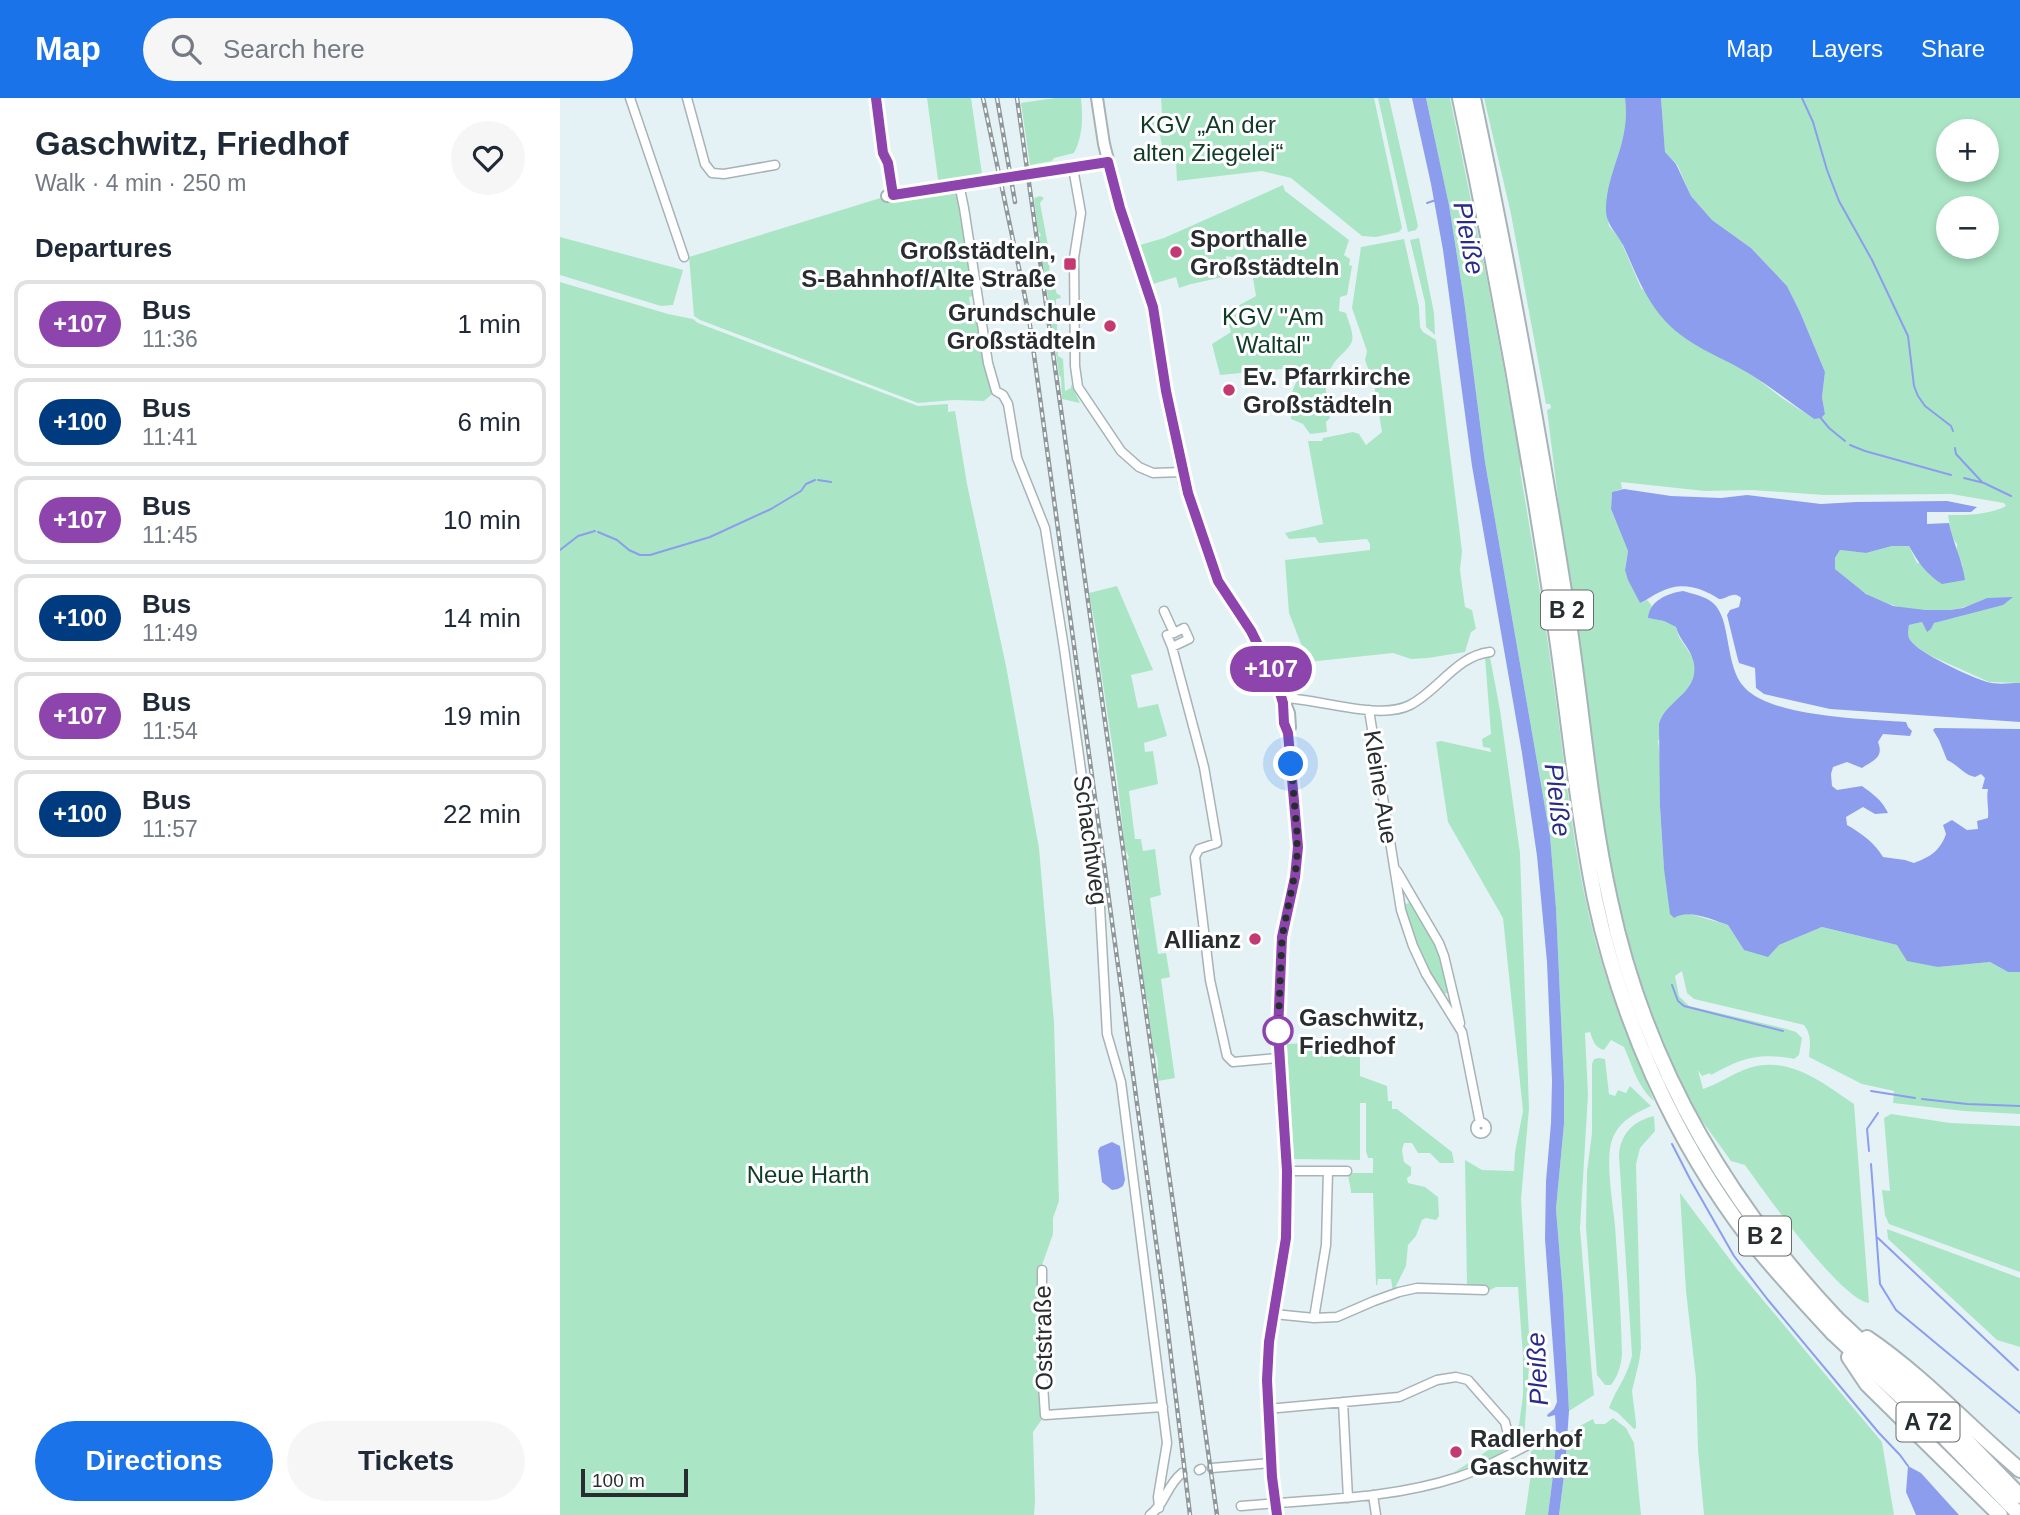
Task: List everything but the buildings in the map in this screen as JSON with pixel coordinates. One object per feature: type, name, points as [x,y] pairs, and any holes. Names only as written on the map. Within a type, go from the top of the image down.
[{"type":"highway","name":"B 2","points":[[1460,98],[1526,445],[1553,611],[1586,851],[1612,964],[1634,1030],[1651,1070],[1702,1169],[1768,1261],[1833,1333]]},
{"type":"highway","name":"B 2","points":[[1473,98],[1525,357],[1567,612],[1602,863],[1625,960],[1664,1066],[1705,1146],[1761,1230],[1836,1318]]},
{"type":"highway","points":[[1836,1318],[1892,1354],[2020,1470]]},
{"type":"highway","name":"A 72","points":[[1836,1318],[1961,1435],[2020,1496]]},
{"type":"highway","points":[[1833,1333],[1867,1384],[2000,1515]]},
{"type":"highway","name":"A 72","points":[[1833,1333],[1947,1440],[2020,1515]]},
{"type":"highway","points":[[2002,1455],[2020,1476]]},
{"type":"highway","points":[[1955,1469],[1993,1515]]},
{"type":"main road","points":[[1097,98],[1108,162],[1120,208],[1153,307],[1182,472],[1218,581],[1251,631],[1272,672],[1283,700],[1284,723],[1288,733],[1297,832],[1297,863],[1282,937],[1278,1031],[1287,1171],[1286,1238],[1269,1342],[1268,1409],[1277,1515]]},
{"type":"main road","points":[[890,195],[1108,162]]},
{"type":"street","points":[[631,98],[684,257]]},
{"type":"street","points":[[687,98],[705,164],[712,173],[724,174],[775,165]]},
{"type":"street","points":[[883,153],[888,163],[890,195]]},
{"type":"street","points":[[1073,168],[1081,213],[1074,258],[1075,366],[1078,387],[1121,451],[1139,467],[1153,473],[1182,472]]},
{"type":"street","name":"Schachtweg","points":[[959,184],[992,379],[996,391],[1003,395],[1009,404],[1017,458],[1045,528],[1064,648],[1100,907],[1107,1034],[1121,1082],[1167,1443],[1158,1497],[1159,1508]]},
{"type":"street","points":[[1164,611],[1174,633]]},
{"type":"street","points":[[1172,647],[1189,639],[1184,628],[1167,635],[1204,767],[1217,843],[1199,849],[1195,857],[1210,980],[1227,1056],[1233,1062],[1278,1058]]},
{"type":"street","name":"Kleine Aue","points":[[1283,700],[1369,710],[1409,706],[1463,662],[1481,653],[1490,652]]},
{"type":"street","name":"Kleine Aue","points":[[1369,710],[1401,910],[1426,974],[1462,1032]]},
{"type":"street","name":"Kleine Aue","points":[[1394,865],[1444,956],[1480,1123]]},
{"type":"street","points":[[1287,1171],[1347,1171]]},
{"type":"street","points":[[1314,1318],[1326,1245],[1328,1171]]},
{"type":"street","name":"Oststraße","points":[[1042,1270],[1045,1415],[1163,1407]]},
{"type":"street","points":[[1274,1314],[1314,1318],[1344,1316],[1374,1301],[1417,1288],[1484,1290]]},
{"type":"street","points":[[1268,1409],[1399,1396],[1437,1380],[1456,1377],[1468,1380],[1505,1422],[1507,1430]]},
{"type":"street","points":[[1343,1402],[1348,1498]]},
{"type":"street","points":[[1241,1506],[1348,1498],[1414,1488],[1457,1477],[1526,1446]]},
{"type":"street","points":[[1212,1468],[1271,1464]]},
{"type":"street","points":[[1150,1515],[1159,1508],[1172,1483],[1182,1473]]},
{"type":"street","points":[[1373,1495],[1376,1515]]},
{"type":"green space","points":[[927,98],[971,98],[983,181],[959,184],[978,295],[969,297],[972,318],[982,317],[996,391],[984,401],[918,403],[694,316],[689,257],[887,196],[939,187]]},
{"type":"green space","points":[[1055,98],[1081,98],[1082,126],[1077,147],[1074,153],[1030,165],[1021,103]]},
{"type":"green space","name":"KGV „An der alten Ziegelei“","points":[[1161,98],[1374,98],[1402,228],[1399,232],[1376,237],[1362,236],[1291,178],[1262,171],[1177,181],[1176,162],[1165,162],[1159,130],[1148,131],[1146,116],[1162,114]]},
{"type":"green space","points":[[1378,98],[1389,98],[1418,226],[1416,230],[1408,232]]},
{"type":"green space","points":[[1426,98],[1450,98],[1521,462],[1520,470],[1586,902],[1608,984],[1654,1101],[1639,1083],[1624,1047],[1611,1040],[1604,1050],[1598,1048],[1590,1032],[1585,1033],[1588,1095],[1580,1228],[1594,1395],[1569,1411],[1556,1209],[1564,1124],[1564,1083],[1550,836],[1485,462],[1449,205]]},
{"type":"green space","points":[[1484,98],[1625,98],[1626,129],[1613,172],[1606,209],[1609,226],[1620,239],[1641,288],[1730,362],[1814,419],[1825,414],[1822,397],[1825,372],[1800,312],[1787,286],[1751,248],[1712,220],[1691,196],[1677,164],[1665,153],[1661,98],[2020,98],[2020,683],[1989,682],[1929,655],[1910,642],[1907,633],[1909,625],[1922,622],[1927,631],[1934,623],[1955,616],[1987,598],[1950,610],[1912,610],[1875,599],[1835,569],[1835,558],[1840,550],[1866,553],[1892,546],[1909,546],[1917,563],[1963,566],[1957,556],[1957,544],[1952,538],[1948,515],[1985,513],[2006,506],[2004,503],[1951,494],[1824,495],[1752,490],[1705,491],[1621,482],[1622,489],[1612,492],[1611,509],[1628,551],[1625,569],[1640,603],[1647,600],[1652,606],[1648,618],[1676,627],[1679,637],[1693,658],[1696,675],[1658,741],[1664,869],[1679,914],[1687,913],[1728,925],[1744,950],[1779,945],[1822,927],[1897,945],[1938,967],[1990,962],[2008,972],[2020,972],[2020,1114],[1893,1103],[1894,1091],[1862,1084],[1809,1057],[1809,1037],[1804,1025],[1694,999],[1687,993],[1682,971],[1675,976],[1679,996],[1689,1006],[1783,1028],[1796,1032],[1802,1038],[1799,1055],[1794,1059],[1770,1056],[1751,1058],[1711,1075],[1702,1076],[1698,1070],[1703,1089],[1749,1068],[1778,1065],[1805,1073],[1854,1104],[1869,1303],[1856,1297],[1840,1284],[1785,1220],[1745,1165],[1731,1161],[1695,1111],[1667,1054],[1644,991],[1613,879],[1604,827],[1563,538],[1547,410],[1551,408],[1550,404],[1546,404],[1511,214]]},
{"type":"green space","name":"KGV \"Am Waltal\"","points":[[1283,185],[1285,191],[1349,240],[1344,255],[1350,259],[1349,265],[1352,266],[1347,295],[1340,297],[1339,311],[1346,313],[1352,330],[1352,341],[1330,369],[1326,383],[1330,418],[1326,422],[1327,432],[1310,434],[1303,424],[1291,419],[1293,390],[1302,375],[1303,367],[1220,375],[1212,344],[1231,332],[1225,313],[1256,296],[1250,261],[1226,256],[1228,276],[1179,288],[1176,277],[1153,284],[1140,245],[1164,238]]},
{"type":"green space","points":[[1034,198],[1044,198],[1040,203],[1050,256],[1049,277],[1055,277],[1053,283],[1061,298],[1056,299],[1058,356],[1063,359],[1065,391],[1071,388],[1071,384],[1080,403],[1062,399]]},
{"type":"green space","points":[[560,237],[683,270],[673,305],[661,306],[560,275]]},
{"type":"green space","points":[[1419,238],[1434,313],[1435,335],[1426,327],[1425,302],[1410,240]]},
{"type":"green space","points":[[1404,239],[1419,307],[1420,327],[1436,340],[1462,551],[1460,570],[1465,607],[1472,610],[1476,629],[1471,632],[1465,652],[1428,658],[1411,659],[1393,653],[1308,662],[1289,613],[1285,560],[1370,550],[1370,544],[1367,539],[1319,543],[1315,537],[1289,539],[1285,533],[1323,524],[1308,441],[1322,441],[1323,438],[1353,432],[1359,434],[1366,445],[1382,432],[1374,385],[1365,360],[1367,351],[1352,308],[1361,247]]},
{"type":"green space","name":"Neue Harth","points":[[560,282],[693,319],[918,406],[948,404],[948,412],[955,411],[1039,848],[1054,1022],[1059,1201],[1053,1218],[1053,1234],[1042,1265],[1045,1415],[1033,1432],[1034,1515],[560,1515]]},
{"type":"green space","points":[[1117,586],[1153,670],[1131,675],[1138,708],[1158,704],[1167,736],[1144,743],[1145,752],[1153,751],[1158,784],[1129,791],[1135,839],[1141,839],[1143,851],[1155,849],[1161,895],[1150,898],[1158,954],[1166,953],[1170,977],[1161,979],[1175,1078],[1158,1081],[1158,1061],[1146,997],[1139,930],[1127,860],[1129,857],[1125,849],[1099,647],[1089,593]]},
{"type":"green space","points":[[1485,657],[1490,657],[1500,710],[1520,853],[1529,1108],[1521,1199],[1530,1350],[1524,1439],[1494,1457],[1453,1473],[1487,1451],[1501,1437],[1509,1438],[1519,1425],[1523,1395],[1518,1287],[1496,1287],[1484,1293],[1467,1287],[1465,1160],[1482,1170],[1514,1171],[1523,1111],[1503,918],[1448,822],[1436,742],[1491,752],[1490,748],[1483,747],[1482,739],[1491,734]]},
{"type":"green space","points":[[1407,897],[1437,944],[1450,992],[1441,995],[1415,944],[1402,901],[1403,899],[1406,904],[1409,903]]},
{"type":"green space","points":[[1360,1040],[1360,1076],[1387,1086],[1388,1101],[1392,1101],[1392,1109],[1397,1109],[1452,1152],[1454,1163],[1440,1163],[1430,1153],[1418,1153],[1412,1143],[1404,1143],[1404,1162],[1411,1167],[1408,1183],[1425,1187],[1438,1197],[1439,1216],[1436,1220],[1422,1220],[1416,1236],[1408,1245],[1406,1266],[1393,1292],[1391,1279],[1378,1279],[1376,1285],[1373,1193],[1351,1193],[1348,1178],[1348,1173],[1373,1173],[1373,1158],[1368,1158],[1366,1151],[1366,1103],[1360,1103],[1360,1160],[1293,1159],[1287,1044]]},
{"type":"green space","points":[[1594,1059],[1605,1059],[1609,1094],[1615,1096],[1618,1090],[1626,1093],[1630,1086],[1651,1106],[1623,1123],[1615,1133],[1610,1149],[1609,1170],[1622,1354],[1619,1371],[1611,1385],[1605,1385],[1597,1375],[1586,1227],[1587,1172],[1592,1133],[1592,1064]]},
{"type":"green space","points":[[1891,1114],[1950,1123],[2020,1126],[2020,1272],[1889,1224],[1885,1215],[1882,1190],[1890,1191],[1884,1118]]},
{"type":"green space","points":[[1654,1116],[1655,1131],[1640,1148],[1636,1164],[1641,1348],[1632,1391],[1636,1423],[1634,1429],[1609,1408],[1632,1355],[1619,1156],[1622,1141],[1629,1130],[1640,1121]]},
{"type":"green space","points":[[1680,1193],[1737,1269],[1882,1442],[1894,1515],[1704,1515],[1698,1450],[1696,1379],[1686,1291]]},
{"type":"green space","points":[[1887,1229],[2020,1278],[2020,1347],[1997,1340],[1888,1239]]},
{"type":"green space","points":[[1613,1418],[1626,1428],[1634,1443],[1641,1515],[1559,1515],[1567,1433],[1593,1419],[1595,1424],[1605,1424]]},
{"type":"green space","points":[[1557,1438],[1548,1515],[1525,1515],[1531,1474],[1531,1451]]},
{"type":"water","points":[[1412,98],[1426,98],[1449,205],[1485,462],[1550,836],[1564,1083],[1564,1124],[1556,1209],[1569,1411],[1559,1515],[1548,1515],[1556,1428],[1555,1415],[1547,1415],[1557,1402],[1545,1239],[1552,1081],[1547,962],[1537,856],[1522,753],[1472,466],[1443,250]]},
{"type":"water","points":[[1625,98],[1661,98],[1665,152],[1676,164],[1691,196],[1712,220],[1751,248],[1787,286],[1825,372],[1822,397],[1825,414],[1821,418],[1814,419],[1753,376],[1681,335],[1660,315],[1648,298],[1606,213],[1611,179],[1625,128]]},
{"type":"water","points":[[1624,489],[1671,496],[1721,498],[1747,495],[1821,504],[1947,501],[1977,507],[1971,512],[1927,512],[1927,524],[1949,523],[1965,580],[1942,584],[1923,567],[1909,546],[1892,546],[1866,553],[1840,550],[1835,558],[1835,569],[1866,594],[1893,606],[1950,610],[1963,608],[1987,598],[2013,597],[2003,605],[1934,623],[1927,632],[1922,622],[1909,625],[1908,634],[1910,640],[1923,651],[1969,675],[1991,683],[2020,683],[2020,722],[1830,709],[1764,694],[1756,688],[1755,668],[1739,663],[1727,615],[1730,610],[1739,607],[1741,598],[1733,595],[1719,599],[1705,591],[1683,586],[1660,592],[1640,603],[1628,580],[1625,570],[1628,551],[1611,509],[1612,492]]},
{"type":"water","points":[[1683,591],[1706,599],[1719,610],[1738,679],[1758,698],[1797,711],[1821,715],[1906,722],[1912,731],[1910,736],[1883,734],[1878,742],[1879,755],[1874,760],[1862,768],[1847,762],[1833,767],[1831,774],[1832,786],[1837,790],[1862,786],[1886,808],[1888,813],[1875,814],[1863,807],[1846,817],[1847,825],[1876,847],[1883,857],[1914,863],[1930,856],[1941,845],[1946,834],[1943,825],[1952,820],[1967,830],[1978,829],[1977,821],[1988,818],[1988,789],[1982,789],[1985,778],[1981,774],[1971,776],[1947,760],[1933,730],[1935,728],[2020,729],[2020,972],[2008,972],[1990,962],[1938,967],[1907,961],[1897,945],[1822,927],[1779,945],[1768,957],[1744,950],[1728,925],[1701,916],[1686,914],[1674,918],[1670,914],[1660,807],[1659,724],[1663,715],[1688,688],[1694,671],[1692,656],[1676,627],[1648,618],[1652,607],[1660,599]]},
{"type":"water","points":[[1112,1142],[1120,1146],[1125,1180],[1123,1186],[1112,1190],[1102,1182],[1098,1151],[1100,1147]]},
{"type":"water","points":[[1908,1466],[1921,1473],[1959,1515],[1916,1515],[1906,1492]]},
{"type":"waterway","points":[[1802,98],[1813,122],[1839,201],[1872,260],[1908,336],[1914,386],[1918,396],[1925,406],[1951,426],[1953,431]]},
{"type":"waterway","name":"Pleiße","points":[[1427,203],[1436,200]]},
{"type":"waterway","points":[[1820,417],[1845,441]]},
{"type":"waterway","points":[[1850,445],[1951,475]]},
{"type":"waterway","points":[[1955,448],[1956,454],[1982,482]]},
{"type":"waterway","points":[[1964,478],[1984,483],[2011,496]]},
{"type":"waterway","points":[[598,532],[617,540],[640,555],[650,555],[710,537],[771,509],[815,480]]},
{"type":"waterway","points":[[818,480],[831,482]]},
{"type":"waterway","points":[[560,550],[578,536],[595,531]]},
{"type":"waterway","points":[[1672,985],[1678,1001],[1684,1006],[1783,1031]]},
{"type":"waterway","points":[[1871,1091],[1915,1098]]},
{"type":"waterway","points":[[1922,1099],[2020,1106]]},
{"type":"waterway","points":[[1869,1151],[1867,1129],[1878,1113]]},
{"type":"waterway","points":[[1672,1144],[1734,1256],[1908,1466]]},
{"type":"waterway","points":[[1871,1164],[1880,1284],[1896,1310],[2020,1413]]},
{"type":"waterway","points":[[1878,1238],[2018,1370]]},
{"type":"railway","points":[[983,98],[1028,311],[1165,1307],[1190,1515]]},
{"type":"railway","points":[[997,98],[1015,202]]},
{"type":"railway","points":[[1017,98],[1217,1515]]},
{"type":"bus line","name":"+107","points":[[876,98],[883,153],[888,163],[893,195],[1108,162],[1120,208],[1153,307],[1166,391],[1188,493],[1218,581],[1251,631],[1282,698],[1284,723],[1288,733],[1298,847],[1295,877],[1282,937],[1278,1058],[1287,1171],[1286,1238],[1269,1342],[1267,1380],[1272,1477],[1277,1515]]},
{"type":"place","name":"Sporthalle Großstädteln","points":[[1176,252]]},
{"type":"place","name":"Großstädteln, S-Bahnhof/Alte Straße","points":[[1070,264]]},
{"type":"place","name":"Grundschule Großstädteln","points":[[1110,326]]},
{"type":"place","name":"Ev. Pfarrkirche Großstädteln","points":[[1229,390]]},
{"type":"place","name":"Allianz","points":[[1255,939]]},
{"type":"place","name":"Gaschwitz, Friedhof","points":[[1278,1031]]},
{"type":"place","name":"Radlerhof Gaschwitz","points":[[1456,1452]]},
{"type":"route","points":[[1278,1031],[1282,937],[1295,877],[1298,847],[1291,764]]}]
